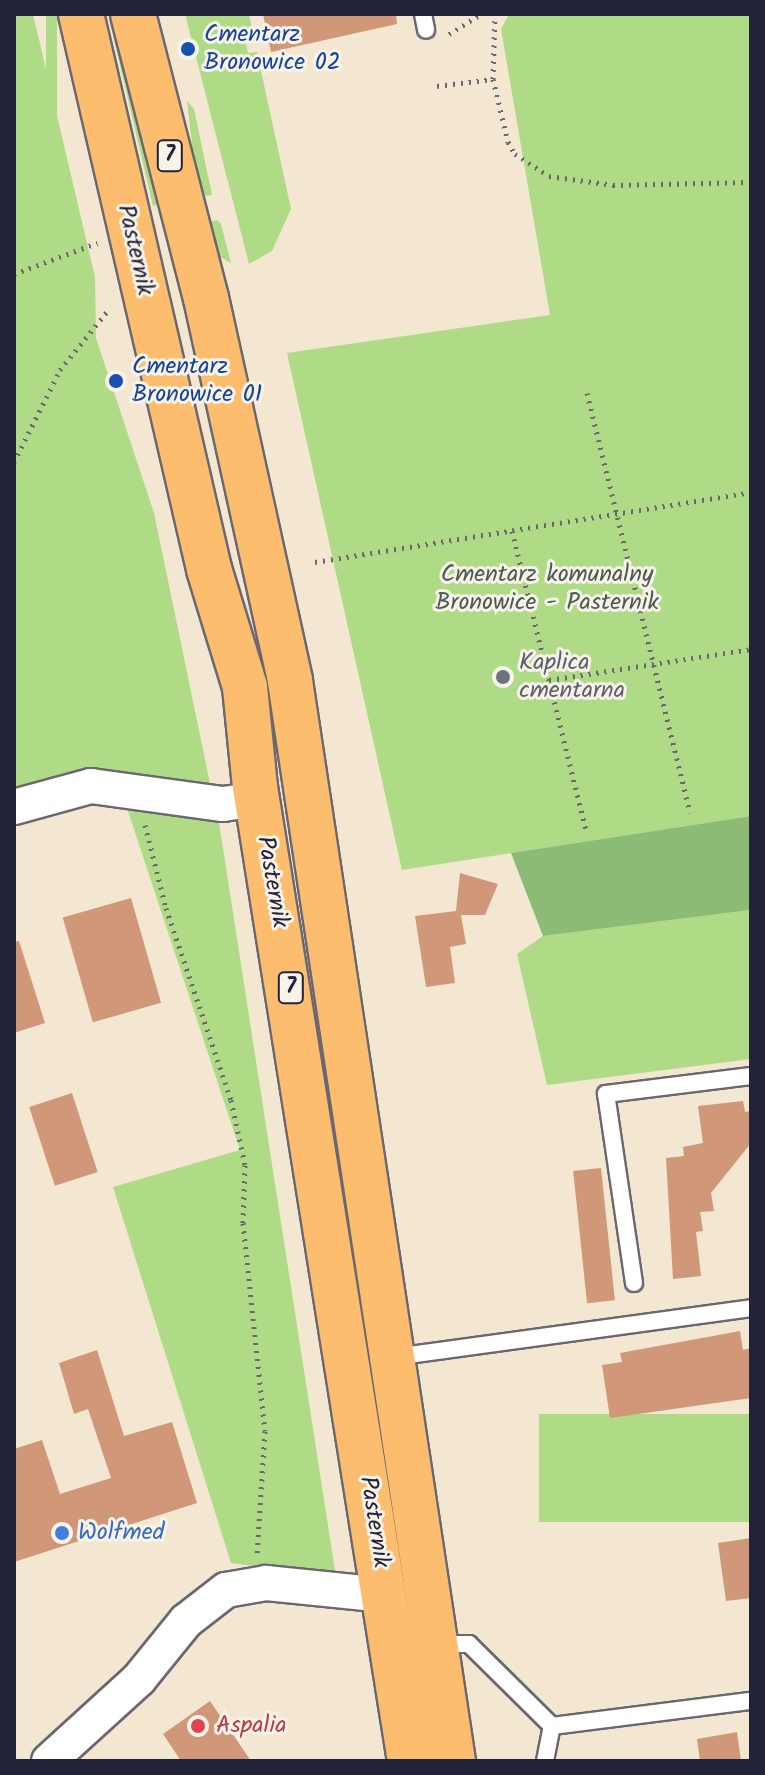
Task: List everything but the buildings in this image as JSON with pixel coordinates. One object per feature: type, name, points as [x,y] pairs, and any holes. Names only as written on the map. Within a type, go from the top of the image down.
[{"type":"main road","name":"Pasternik","points":[[81,14],[209,569],[245,687],[257,799],[410,1761]]},
{"type":"main road","name":"Pasternik","points":[[133,14],[206,298],[290,681],[329,885],[389,1358],[453,1761]]},
{"type":"street","points":[[14,807],[91,786],[136,789],[223,804],[257,799]]},
{"type":"street","points":[[49,1761],[139,1679],[204,1603],[255,1583],[385,1595]]},
{"type":"lane","points":[[634,1283],[606,1094],[751,1076]]},
{"type":"lane","points":[[389,1358],[751,1308]]},
{"type":"lane","points":[[432,1644],[469,1644],[552,1726]]},
{"type":"lane","points":[[552,1726],[751,1701]]},
{"type":"lane","points":[[545,1761],[552,1726]]},
{"type":"path","points":[[430,28],[481,14]]},
{"type":"path","points":[[495,14],[493,79],[508,142],[515,154],[549,176],[613,185],[751,182]]},
{"type":"path","points":[[437,86],[493,79]]},
{"type":"path","points":[[14,274],[97,243]]},
{"type":"path","points":[[14,462],[60,370],[109,309]]},
{"type":"path","points":[[587,393],[690,813]]},
{"type":"path","points":[[315,562],[751,492]]},
{"type":"path","points":[[512,531],[586,830]]},
{"type":"path","points":[[549,680],[751,649]]},
{"type":"path","points":[[136,789],[166,908],[231,1100],[245,1165],[243,1223],[265,1431],[255,1583]]},
{"type":"green space","points":[[14,14],[33,14],[95,277],[96,338],[154,513],[211,788],[14,792]]},
{"type":"green space","points":[[46,14],[57,14],[57,220],[46,220]]},
{"type":"green space","points":[[108,14],[116,14],[162,204],[153,206]]},
{"type":"green space","points":[[185,14],[249,14],[253,32],[244,35],[248,53],[257,52],[291,209],[272,251],[249,264]]},
{"type":"green space","name":"Cmentarz komunalny Bronowice - Pasternik","points":[[509,14],[751,14],[751,816],[402,870],[287,353],[550,315],[501,29]]},
{"type":"green space","points":[[187,101],[194,109],[212,195],[198,197]]},
{"type":"green space","points":[[217,220],[221,224],[231,263],[213,253],[203,224]]},
{"type":"green space","points":[[124,799],[218,816],[336,1577],[231,1563],[113,1187],[240,1150]]},
{"type":"green space","points":[[751,816],[751,910],[543,936],[511,853]]},
{"type":"green space","points":[[751,910],[751,1059],[547,1085],[517,954],[543,936]]},
{"type":"green space","points":[[539,1414],[751,1414],[751,1522],[539,1522]]},
{"type":"place","name":"Cmentarz Bronowice 02","points":[[188,49]]},
{"type":"place","name":"Cmentarz Bronowice 01","points":[[116,381]]},
{"type":"place","name":"Kaplica cmentarna","points":[[503,677]]},
{"type":"place","name":"Wolfmed","points":[[62,1533]]},
{"type":"place","name":"Aspalia","points":[[198,1726]]}]
